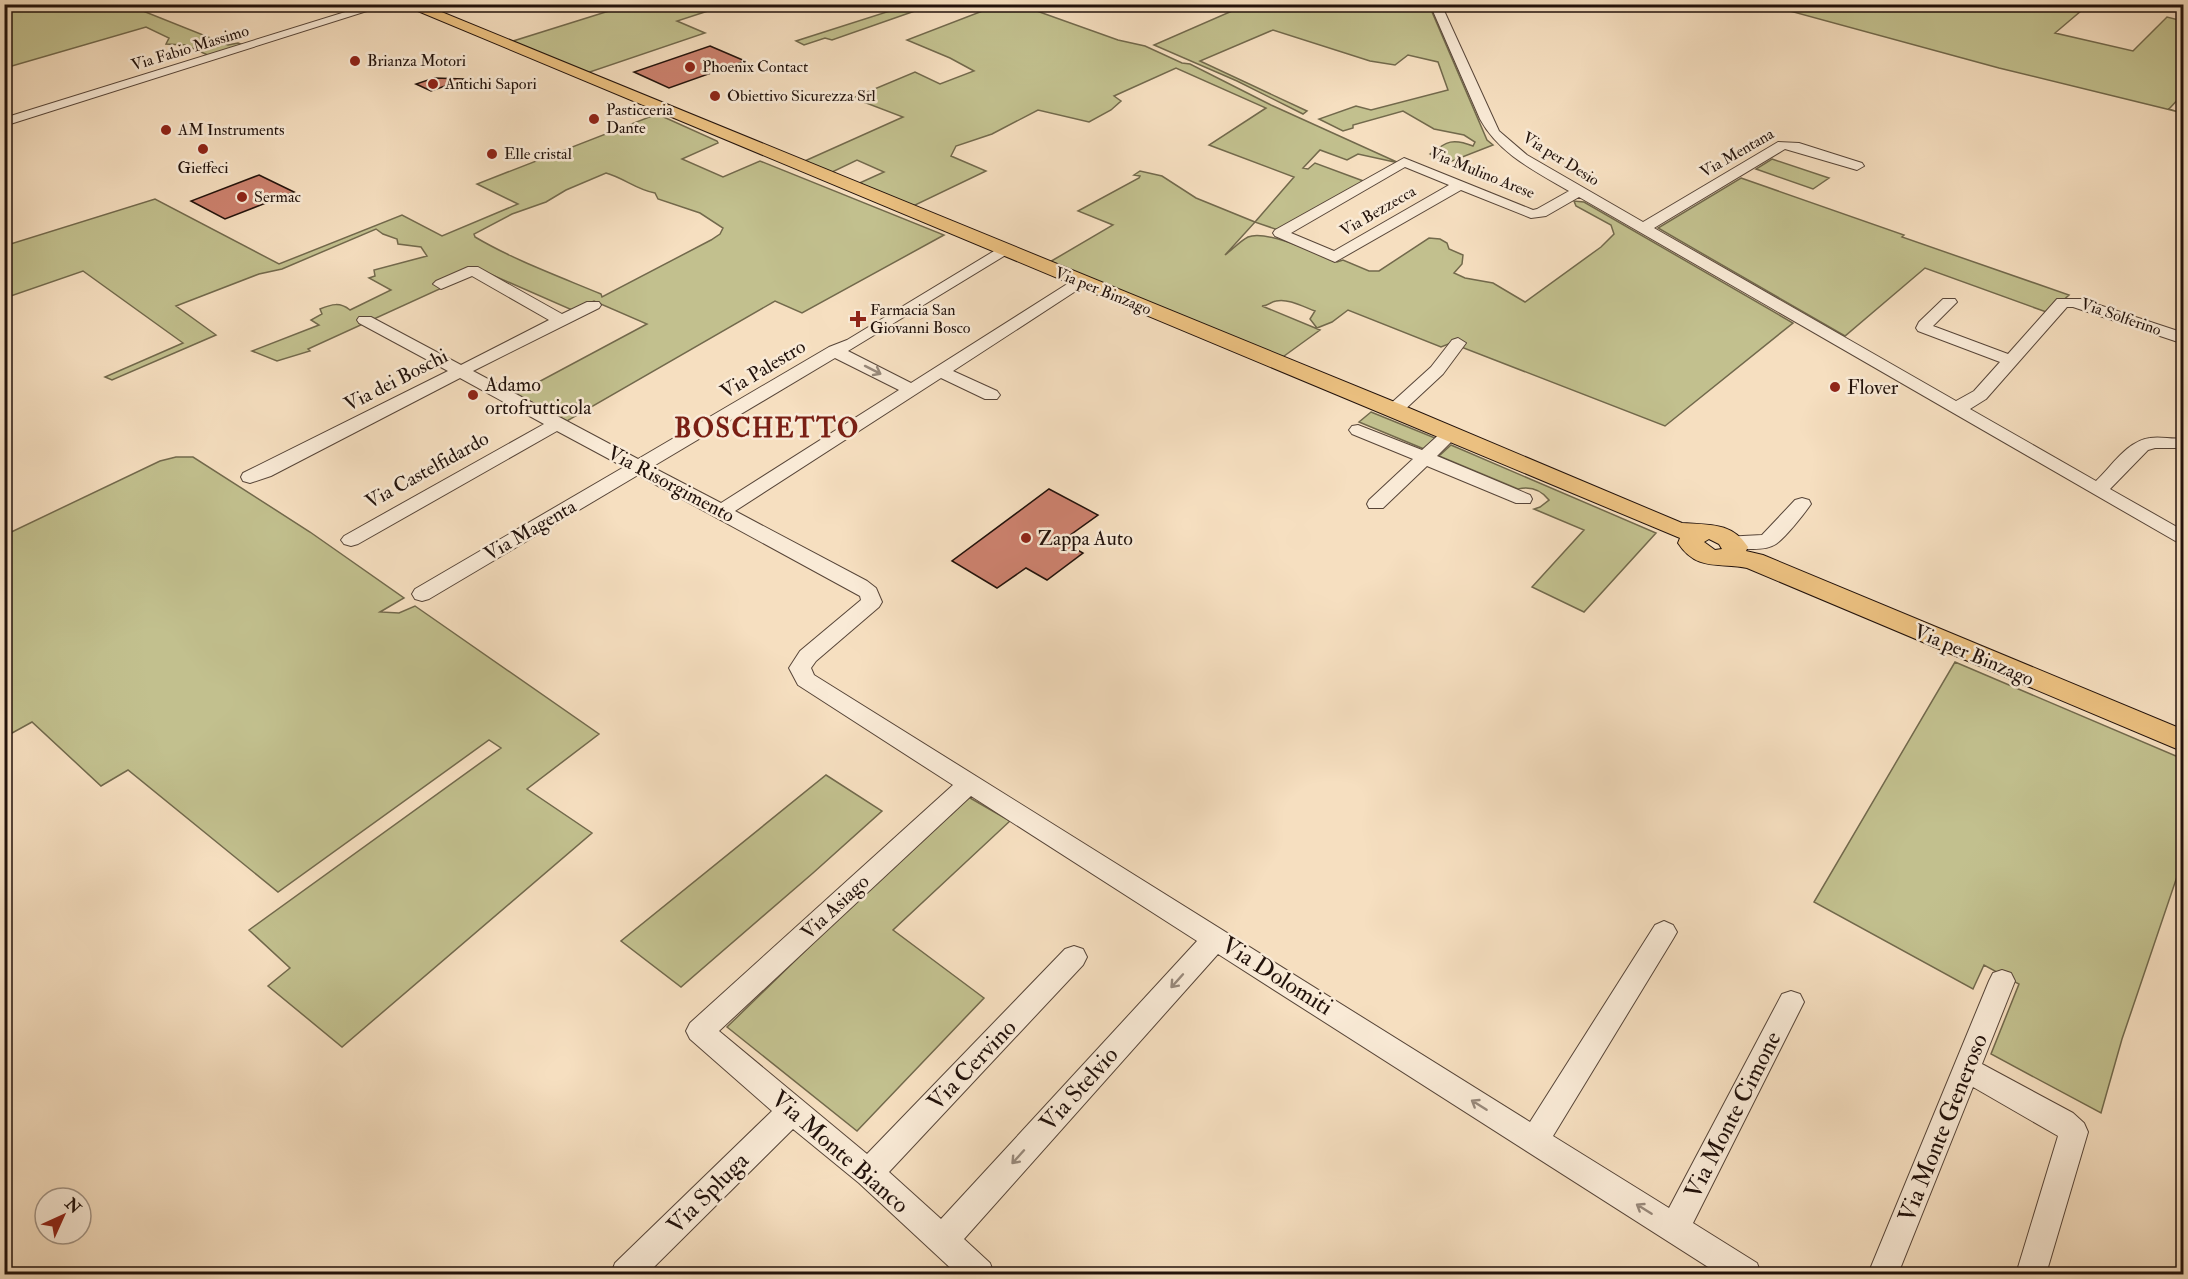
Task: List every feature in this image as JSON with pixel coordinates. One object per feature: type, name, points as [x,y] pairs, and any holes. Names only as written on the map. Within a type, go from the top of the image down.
[{"type":"main road","name":"Via per Binzago","points":[[408,4],[1394,410],[1689,535],[1697,550],[1707,556],[1719,558],[1746,552],[2184,742]]},
{"type":"street","name":"Via Fabio Massimo","points":[[4,122],[384,4]]},
{"type":"street","name":"Via per Desio","points":[[1435,4],[1486,119],[1494,133],[1521,158],[2184,540]]},
{"type":"street","name":"Via Mentana","points":[[1642,229],[1783,145],[1794,146],[1857,166]]},
{"type":"street","name":"Via Mulino Arese","points":[[1280,233],[1404,162],[1537,214],[1577,192]]},
{"type":"street","name":"Via Bezzecca","points":[[1280,233],[1335,257],[1460,185]]},
{"type":"street","points":[[835,351],[853,343],[1004,250]]},
{"type":"street","points":[[441,284],[473,270],[561,320]]},
{"type":"street","points":[[722,511],[1080,282]]},
{"type":"street","name":"Via Solferino","points":[[1953,407],[1966,405],[1980,395],[2063,302],[2068,301],[2184,339]]},
{"type":"street","points":[[1949,302],[1924,328],[2012,361]]},
{"type":"street","name":"Via dei Boschi","points":[[250,477],[264,472],[593,305]]},
{"type":"street","name":"Via Risorgimento","points":[[365,320],[722,511],[869,593],[872,602],[808,656],[800,668],[806,680]]},
{"type":"street","points":[[1394,410],[1454,352],[1458,343]]},
{"type":"street","name":"Via Palestro","points":[[639,467],[835,351],[912,390]]},
{"type":"street","points":[[940,371],[992,395]]},
{"type":"street","name":"Via Castelfidardo","points":[[351,540],[558,423]]},
{"type":"street","points":[[1358,430],[1523,499]]},
{"type":"street","points":[[1376,504],[1450,434]]},
{"type":"street","points":[[2098,490],[2143,445],[2184,443]]},
{"type":"street","name":"Via Magenta","points":[[422,594],[639,467]]},
{"type":"street","points":[[1746,552],[1769,540],[1803,504]]},
{"type":"street","name":"Via Dolomiti","points":[[806,680],[1746,1275]]},
{"type":"street","name":"Via Asiago","points":[[700,1031],[970,783]]},
{"type":"street","points":[[1535,1140],[1664,932]]},
{"type":"street","name":"Via Stelvio","points":[[942,1241],[1216,938]]},
{"type":"street","name":"Via Cervino","points":[[869,1173],[1074,957]]},
{"type":"street","name":"Via Monte Generoso","points":[[1883,1275],[2001,981]]},
{"type":"street","name":"Via Monte Cimone","points":[[1675,1228],[1791,1002]]},
{"type":"street","name":"Via Monte Bianco","points":[[700,1031],[791,1111],[869,1173],[979,1275]]},
{"type":"street","points":[[1967,1070],[2063,1122],[2074,1132],[2034,1272]]},
{"type":"street","name":"Via Spluga","points":[[626,1275],[791,1111]]},
{"type":"shaded area","points":[[709,4],[717,8],[677,21],[705,33],[584,74],[510,42],[628,5]]},
{"type":"shaded area","points":[[1248,4],[1429,5],[1487,140],[1493,145],[1447,163],[1430,154],[1450,142],[1473,146],[1475,142],[1464,135],[1434,129],[1403,111],[1353,125],[1353,128],[1343,131],[1319,119],[1356,106],[1371,110],[1448,90],[1438,62],[1408,55],[1395,65],[1370,61],[1273,30],[1200,61],[1307,111],[1303,114],[1237,81],[1154,45]]},
{"type":"shaded area","points":[[1933,4],[1960,11],[1968,5],[2088,5],[2055,33],[2133,51],[2167,17],[2183,21],[2183,94],[2169,109],[2175,111],[1999,68],[1768,5]]},
{"type":"shaded area","points":[[5,5],[128,5],[228,45],[238,43],[246,46],[210,56],[185,45],[166,44],[169,38],[146,27],[5,68]]},
{"type":"shaded area","points":[[932,5],[832,40],[825,38],[804,45],[796,41],[890,11],[885,6]]},
{"type":"shaded area","points":[[998,5],[1020,5],[1118,40],[1145,46],[1182,63],[1190,64],[1271,105],[1399,163],[1358,154],[1347,160],[1320,150],[1303,168],[1308,169],[1315,163],[1366,182],[1281,231],[1255,222],[1294,177],[1209,145],[1266,108],[1176,68],[1114,96],[1121,101],[1111,110],[1089,122],[1038,110],[992,134],[956,146],[951,156],[986,171],[909,208],[853,186],[884,172],[857,160],[826,175],[798,164],[903,117],[853,98],[915,72],[940,84],[974,71],[907,40]]},
{"type":"shaded area","points":[[657,114],[717,141],[718,143],[682,159],[723,177],[760,161],[944,235],[802,313],[775,301],[567,421],[516,394],[647,324],[594,301],[572,310],[481,270],[308,349],[310,351],[277,361],[252,351],[319,325],[311,320],[322,314],[320,309],[336,305],[350,310],[391,290],[369,278],[375,276],[374,270],[427,256],[421,247],[398,244],[397,239],[376,229],[282,269],[259,274],[176,306],[216,335],[112,380],[105,377],[183,343],[83,271],[5,298],[4,246],[155,199],[279,264],[402,215],[442,236],[518,204],[477,184]],"holes":[[[606,173],[655,193],[658,199],[700,213],[723,228],[720,234],[602,297],[601,294],[521,260],[475,237],[474,234],[512,214],[546,202],[566,190]]]},
{"type":"shaded area","points":[[1772,159],[1829,178],[1813,189],[1756,169]]},
{"type":"shaded area","points":[[1140,171],[1162,176],[1196,198],[1255,222],[1225,255],[1248,237],[1267,236],[1337,262],[1343,260],[1369,271],[1379,271],[1429,238],[1440,239],[1447,243],[1449,249],[1463,255],[1462,264],[1454,273],[1465,278],[1493,283],[1525,302],[1601,247],[1614,234],[1611,225],[1576,206],[1574,201],[1584,202],[1793,323],[1665,426],[1451,343],[1441,347],[1348,310],[1332,322],[1317,328],[1310,319],[1315,311],[1301,305],[1281,300],[1262,306],[1320,330],[1280,359],[1048,263],[1113,225],[1078,211],[1139,178],[1140,176],[1134,175]]},
{"type":"shaded area","points":[[1741,178],[2069,295],[2049,313],[1925,268],[1845,336],[1658,228]]},
{"type":"shaded area","points":[[1371,412],[1435,438],[1424,449],[1359,422]]},
{"type":"shaded area","points":[[1451,445],[1656,533],[1584,612],[1532,587],[1584,530],[1534,509],[1549,500],[1539,491],[1527,488],[1518,489],[1439,456]]},
{"type":"shaded area","points":[[176,457],[193,457],[310,532],[404,598],[380,612],[399,613],[415,606],[599,734],[527,789],[592,833],[342,1047],[268,986],[290,968],[249,930],[501,748],[489,740],[278,892],[128,770],[101,786],[32,722],[5,737],[5,535],[160,461]]},
{"type":"shaded area","points":[[1955,662],[2183,759],[2183,859],[2122,1039],[2101,1113],[1991,1054],[2019,984],[1984,965],[1973,989],[1814,902]]},
{"type":"shaded area","points":[[826,775],[882,811],[681,987],[621,941]]},
{"type":"shaded area","points":[[965,795],[1010,821],[893,930],[984,998],[857,1131],[727,1027]]},
{"type":"building","name":"Phoenix Contact","points":[[710,46],[745,61],[669,88],[634,72]]},
{"type":"building","name":"Antichi Sapori","points":[[434,78],[465,79],[431,91],[416,84]]},
{"type":"building","name":"Sermac","points":[[259,175],[294,192],[225,219],[191,201]]},
{"type":"building","name":"Zappa Auto","points":[[1049,489],[1098,515],[1062,541],[1083,553],[1047,580],[1026,568],[997,588],[952,561]]},
{"type":"place","name":"Brianza Motori","points":[[355,61]]},
{"type":"place","name":"Phoenix Contact","points":[[690,67]]},
{"type":"place","name":"Antichi Sapori","points":[[433,84]]},
{"type":"place","name":"Obiettivo Sicurezza Srl","points":[[715,96]]},
{"type":"place","name":"Pasticceria Dante","points":[[594,119]]},
{"type":"place","name":"AM Instruments","points":[[166,130]]},
{"type":"place","name":"Gieffeci","points":[[203,149]]},
{"type":"place","name":"Elle cristal","points":[[492,154]]},
{"type":"place","name":"Sermac","points":[[242,197]]},
{"type":"place","name":"Farmacia San Giovanni Bosco","points":[[858,319]]},
{"type":"place","name":"Flover","points":[[1835,387]]},
{"type":"place","name":"Adamo ortofrutticola","points":[[473,395]]},
{"type":"place","name":"Zappa Auto","points":[[1026,538]]},
{"type":"district","name":"BOSCHETTO","points":[[767,429]]}]
